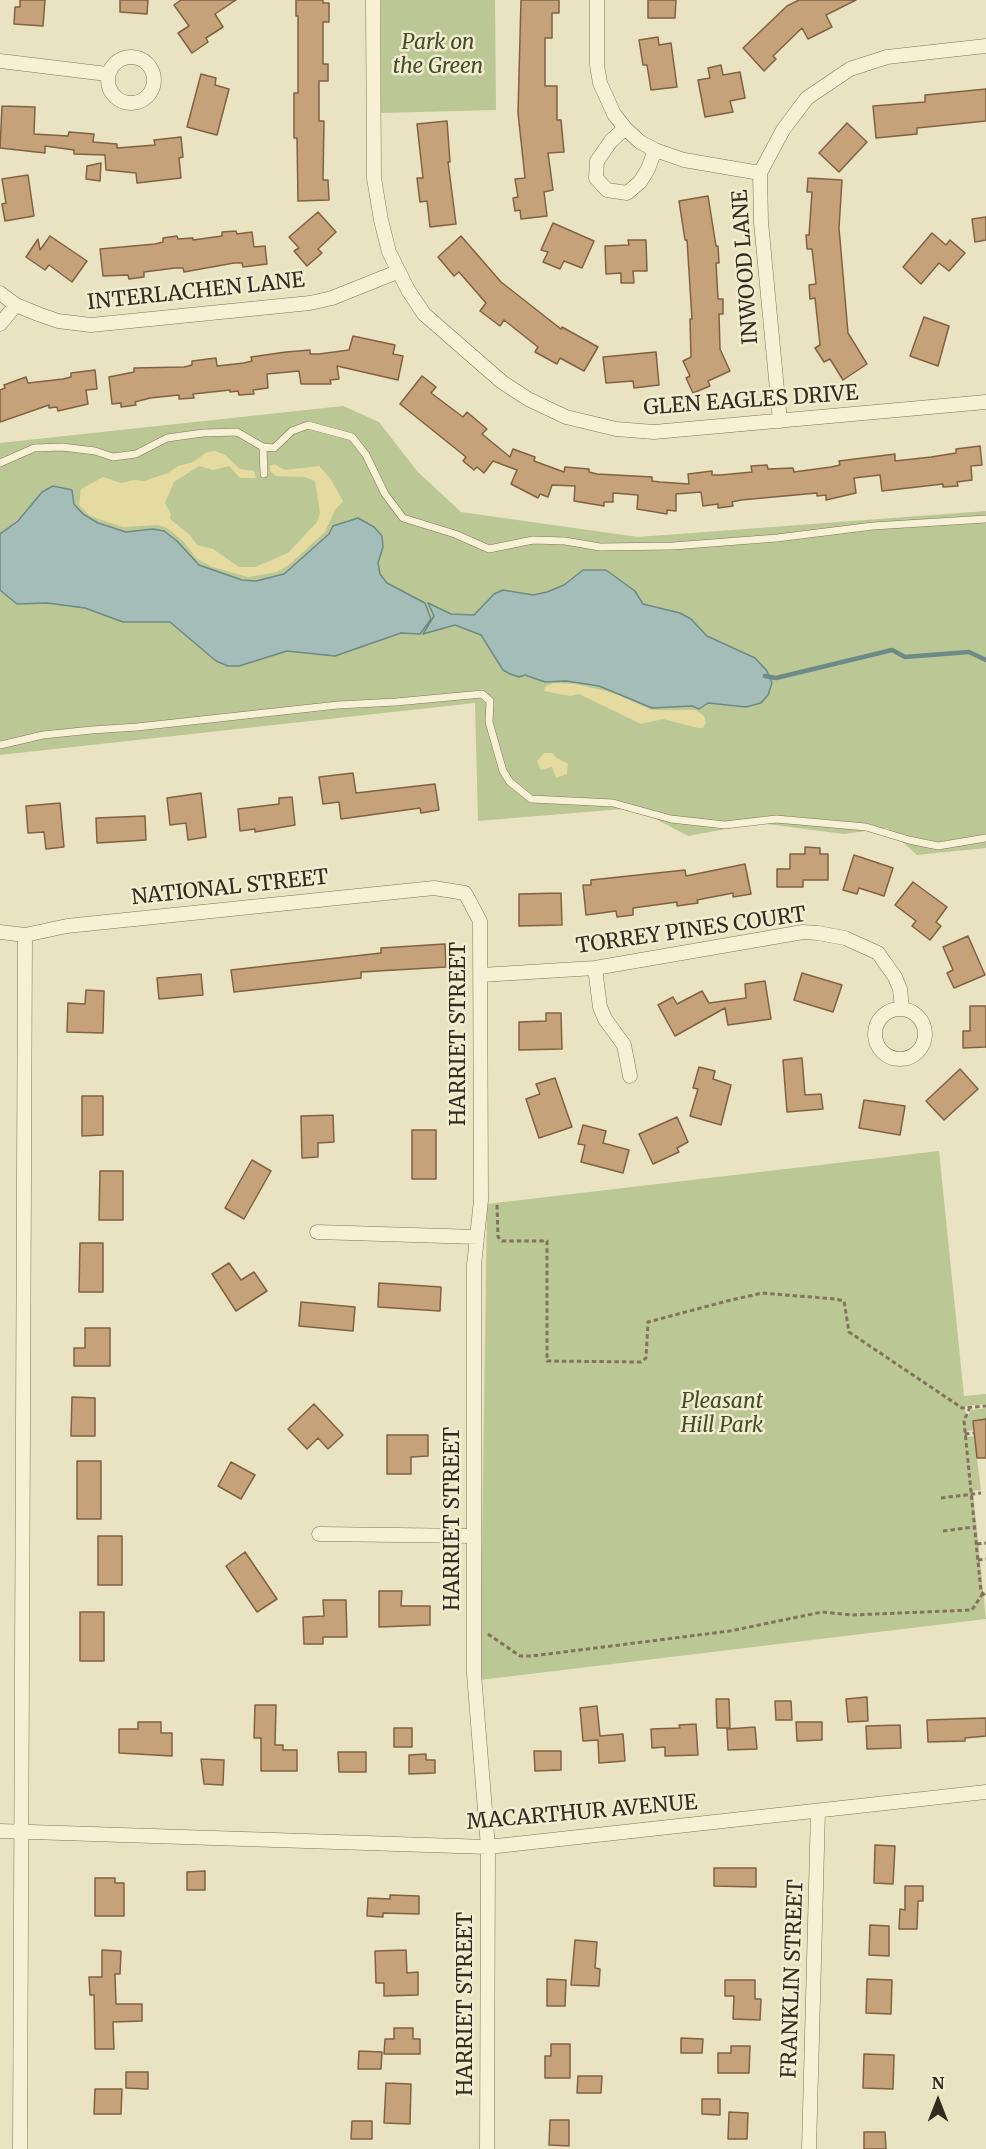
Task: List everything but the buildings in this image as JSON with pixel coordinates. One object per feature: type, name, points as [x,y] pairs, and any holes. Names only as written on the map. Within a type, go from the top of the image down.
[{"type":"street","name":"GLEN EAGLES DRIVE","points":[[373,0],[374,178],[381,220],[398,272],[424,314],[478,364],[528,399],[566,417],[616,429],[654,432],[986,402]]},
{"type":"street","points":[[597,0],[597,65],[600,83],[614,114],[625,128],[640,142],[684,160],[760,173]]},
{"type":"street","name":"INWOOD LANE","points":[[780,421],[761,222],[760,173],[783,130],[807,98],[836,78],[869,62],[887,57],[986,46]]},
{"type":"street","points":[[0,61],[107,74]]},
{"type":"street","points":[[625,128],[611,141],[597,161],[596,178],[608,190],[627,193],[640,182],[655,150]]},
{"type":"street","name":"INTERLACHEN LANE","points":[[0,293],[16,305],[58,321],[91,325],[310,303],[332,298],[398,272]]},
{"type":"street","points":[[0,324],[16,305]]},
{"type":"street","name":"NATIONAL STREET","points":[[0,932],[25,934],[67,926],[434,888],[465,893]]},
{"type":"street","name":"HARRIET STREET","points":[[465,893],[480,921],[481,975],[481,1200],[474,1265],[474,1674],[488,1847],[487,2149]]},
{"type":"street","name":"TORREY PINES COURT","points":[[481,975],[595,968],[803,932],[831,934],[878,953],[895,977],[902,1008]]},
{"type":"street","points":[[20,2149],[25,934]]},
{"type":"street","points":[[595,968],[600,1007],[605,1019],[624,1046],[630,1076]]},
{"type":"street","points":[[317,1232],[477,1237]]},
{"type":"street","points":[[319,1534],[474,1536]]},
{"type":"street","name":"MACARTHUR AVENUE","points":[[0,1831],[488,1847],[986,1792]]},
{"type":"street","name":"FRANKLIN STREET","points":[[809,2149],[818,1811]]},
{"type":"lane","points":[[0,463],[34,448],[62,447],[95,451],[113,457],[136,454],[167,438],[203,433],[237,432],[262,447],[274,448],[292,431],[308,425],[352,437],[366,455],[385,494],[403,518],[455,534],[489,549],[533,540],[565,541],[600,547],[673,546],[777,538],[873,526],[986,519]]},
{"type":"lane","points":[[262,447],[264,474]]},
{"type":"lane","points":[[0,745],[43,735],[92,729],[137,727],[338,705],[482,694],[490,701],[489,722],[503,771],[510,782],[531,800],[613,803],[670,819],[725,825],[776,819],[866,827],[938,846],[986,838]]},
{"type":"path","points":[[497,1205],[498,1237],[502,1241],[547,1241],[547,1361],[641,1362],[646,1358],[648,1322],[762,1293],[835,1299],[844,1301],[849,1332],[962,1408],[986,1406]]},
{"type":"path","points":[[481,1630],[520,1656],[532,1656],[730,1631],[822,1612],[852,1615],[972,1610],[984,1594],[976,1544],[965,1434],[964,1421],[969,1407]]},
{"type":"path","points":[[965,1434],[975,1433]]},
{"type":"path","points":[[941,1498],[981,1493]]},
{"type":"path","points":[[943,1530],[975,1527]]},
{"type":"path","points":[[976,1544],[986,1543]]},
{"type":"path","points":[[978,1560],[986,1559]]},
{"type":"green space","name":"Park on the Green","points":[[381,0],[495,0],[496,110],[381,113]]},
{"type":"green space","points":[[343,406],[379,422],[417,471],[461,512],[638,537],[986,511],[986,848],[917,855],[887,828],[844,834],[759,823],[688,836],[635,808],[478,821],[475,703],[0,755],[0,443]]},
{"type":"green space","name":"Pleasant Hill Park","points":[[939,1151],[964,1396],[986,1394],[986,1404],[965,1406],[966,1420],[971,1410],[986,1408],[986,1419],[973,1421],[974,1430],[967,1431],[968,1437],[974,1436],[981,1490],[973,1491],[986,1619],[480,1680],[487,1204]]},
{"type":"sand","points":[[215,451],[225,455],[240,469],[254,471],[256,478],[240,478],[229,466],[213,470],[199,466],[174,482],[165,503],[171,514],[170,519],[190,535],[197,545],[213,549],[239,567],[255,567],[288,553],[317,522],[320,513],[315,481],[305,477],[276,476],[270,471],[270,466],[274,464],[285,470],[319,466],[330,478],[343,501],[335,510],[325,532],[290,564],[277,572],[248,577],[213,567],[197,559],[183,541],[167,528],[158,525],[123,527],[90,516],[79,505],[81,489],[103,477],[121,483],[134,480],[144,481],[193,462],[207,452]]},
{"type":"sand","points":[[553,683],[576,684],[614,693],[652,710],[696,710],[704,716],[706,722],[703,728],[663,719],[641,724],[579,694],[570,696],[544,691],[545,687]]},
{"type":"sand","points":[[544,753],[552,753],[568,764],[567,774],[556,778],[552,767],[541,770],[537,761]]},
{"type":"water","points":[[53,486],[72,490],[74,504],[83,514],[98,523],[126,532],[153,529],[164,531],[177,541],[199,565],[242,580],[256,581],[284,574],[329,534],[333,526],[358,518],[374,527],[382,536],[383,547],[378,563],[380,574],[387,583],[425,603],[431,619],[420,634],[401,633],[335,656],[287,651],[239,666],[228,666],[216,661],[170,622],[123,622],[85,608],[47,603],[17,604],[0,590],[0,534],[18,521],[42,492]]},
{"type":"water","points":[[583,570],[606,570],[635,591],[643,604],[680,613],[691,619],[707,636],[755,658],[767,671],[772,683],[768,695],[761,703],[746,707],[708,703],[699,709],[692,706],[652,708],[599,686],[566,681],[545,682],[525,675],[519,677],[510,674],[503,670],[481,635],[455,625],[423,634],[434,616],[428,603],[451,614],[474,615],[494,594],[503,590],[533,595],[547,592],[564,585]]},
{"type":"waterway","points":[[765,676],[776,678],[892,650],[905,657],[969,652],[986,660]]}]
